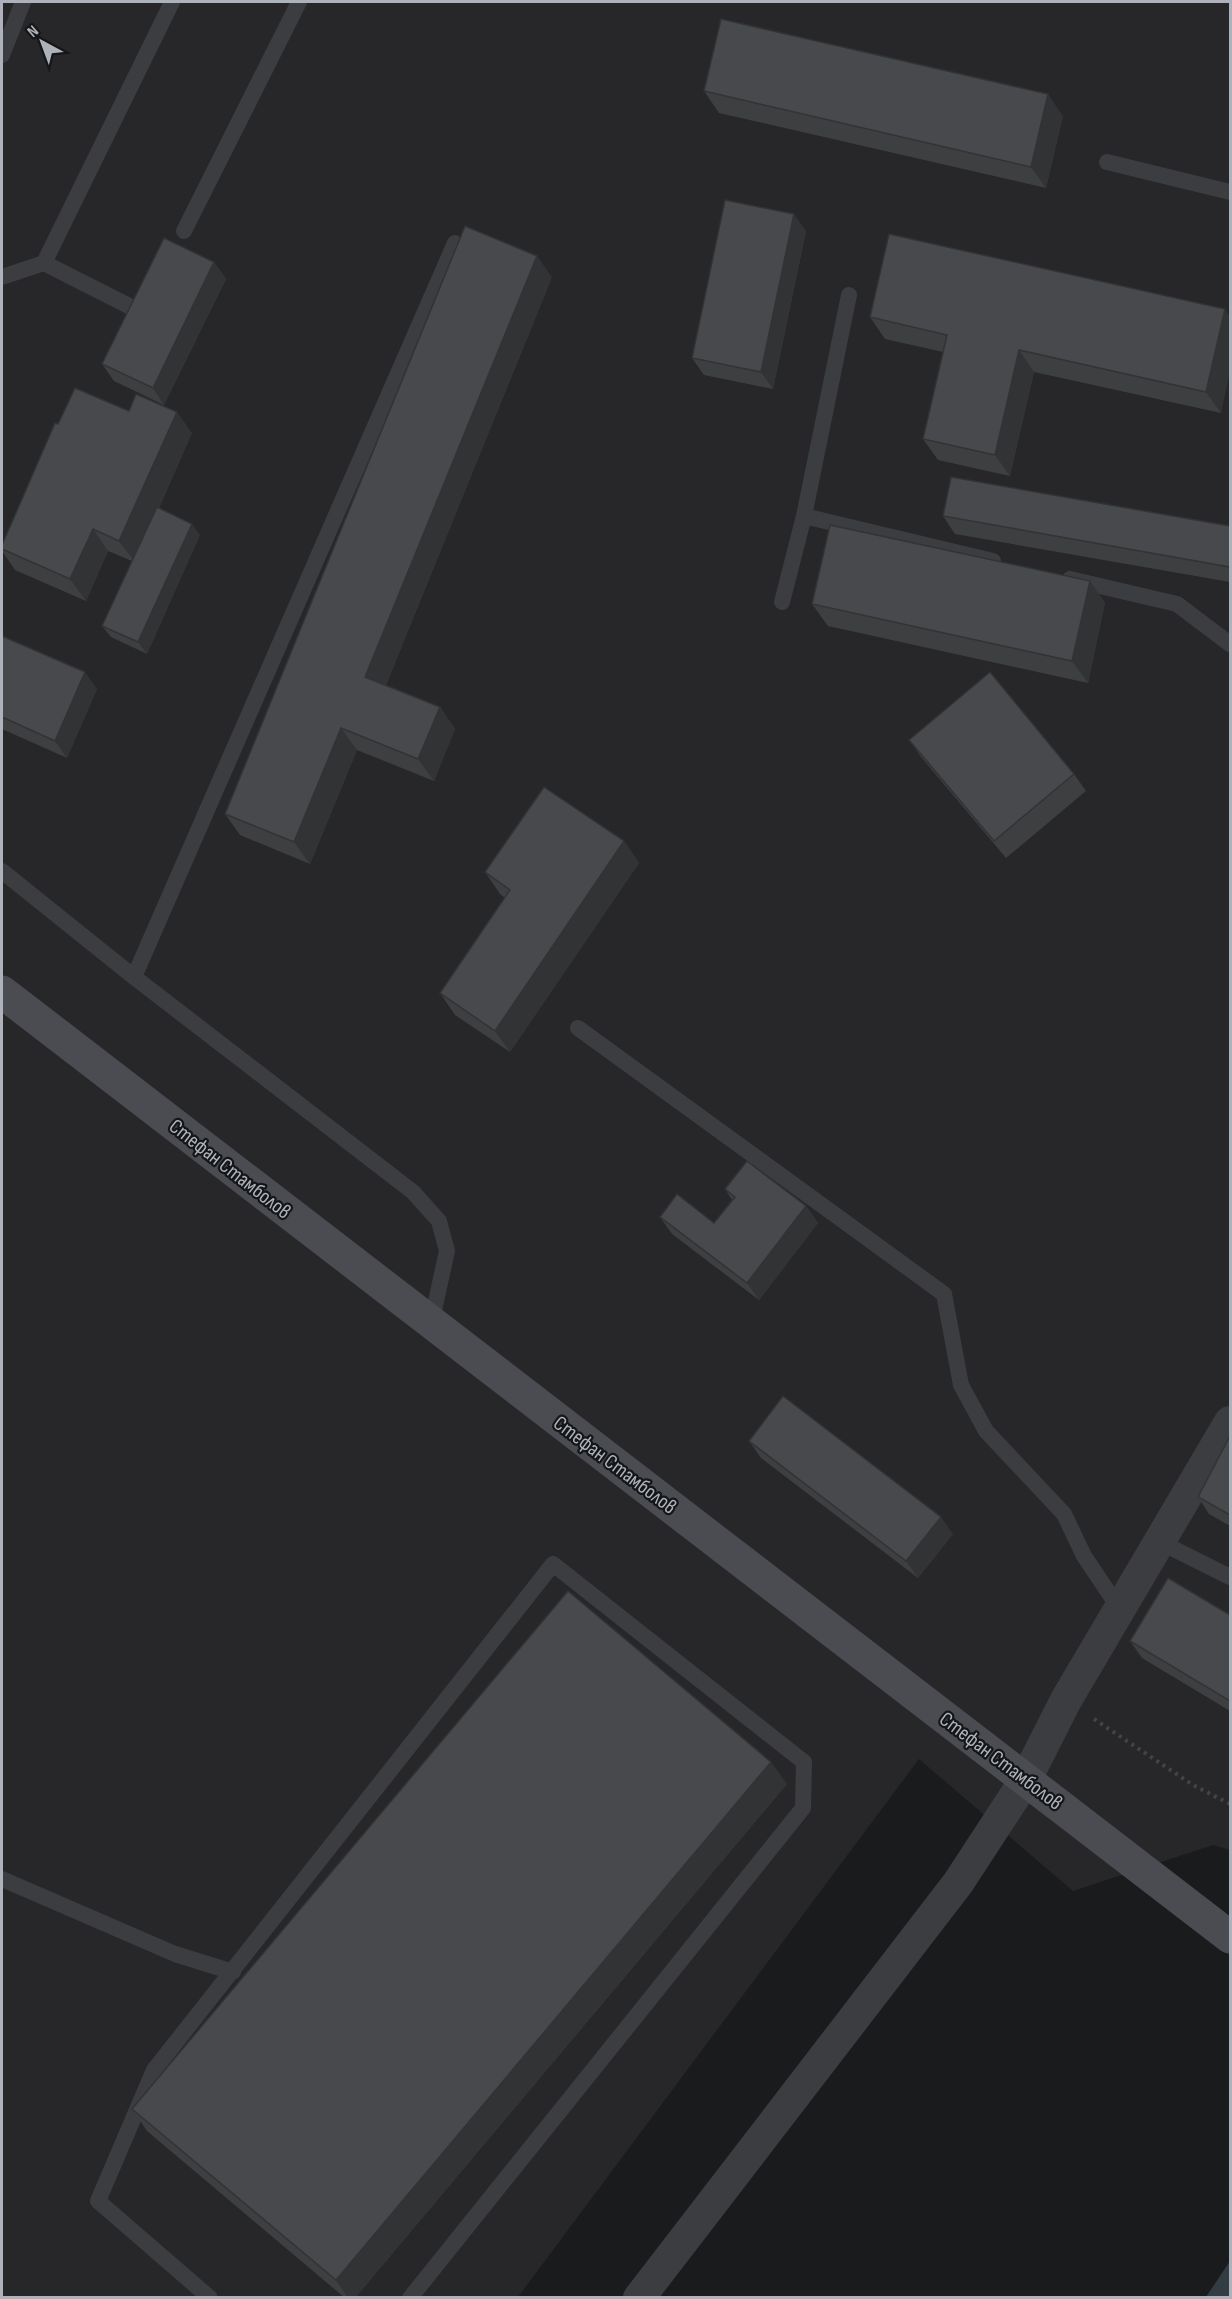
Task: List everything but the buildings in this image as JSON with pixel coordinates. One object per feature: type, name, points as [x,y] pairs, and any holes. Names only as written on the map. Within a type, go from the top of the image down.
[{"type":"street","name":"Стефан Стамболов","points":[[2,992],[1229,1936]]},
{"type":"street","points":[[639,2298],[958,1883],[1026,1779],[1066,1700],[1230,1422]]},
{"type":"lane","points":[[2,55],[23,2]]},
{"type":"lane","points":[[45,263],[172,2]]},
{"type":"lane","points":[[184,231],[299,2]]},
{"type":"lane","points":[[1107,162],[1230,192]]},
{"type":"lane","points":[[134,977],[455,243]]},
{"type":"lane","points":[[2,277],[45,263],[129,306]]},
{"type":"lane","points":[[782,602],[804,516],[849,295]]},
{"type":"lane","points":[[804,516],[1014,566]]},
{"type":"lane","points":[[1049,574],[1177,604],[1230,644]]},
{"type":"lane","points":[[2,871],[134,977],[413,1192],[439,1221],[447,1251],[431,1324]]},
{"type":"lane","points":[[578,1028],[944,1294],[961,1385],[981,1422],[994,1440],[1064,1514],[1084,1556],[1119,1608]]},
{"type":"lane","points":[[1160,1542],[1230,1577]]},
{"type":"lane","points":[[210,2298],[98,2201],[154,2070],[234,1972],[553,1564],[804,1762],[803,1808],[410,2298]]},
{"type":"lane","points":[[2,1879],[175,1954],[234,1972]]},
{"type":"path","points":[[1066,1700],[1193,1785],[1230,1804]]},
{"type":"shaded area","points":[[2,2],[1230,2],[1230,1850],[1213,1845],[1073,1891],[919,1759],[518,2297],[2,2298]]},
{"type":"shaded area","points":[[1230,2261],[1230,2297],[1206,2297]]}]
